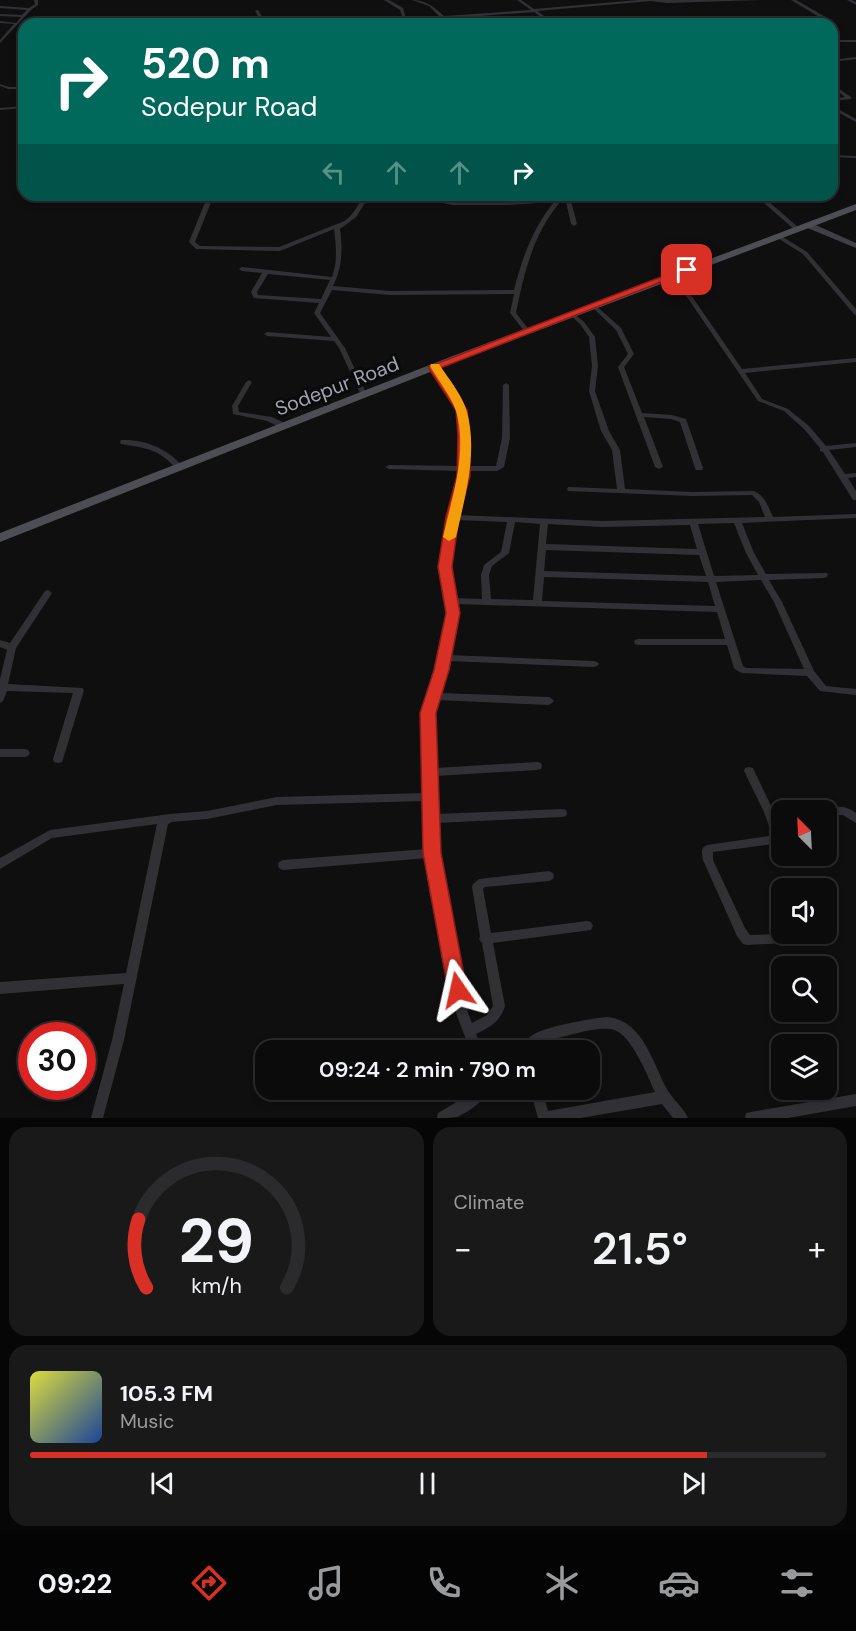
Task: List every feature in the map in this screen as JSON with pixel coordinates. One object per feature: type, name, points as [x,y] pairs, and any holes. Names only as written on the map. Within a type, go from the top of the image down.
[{"type":"main road","name":"Sodepur Road","points":[[0,538],[433,367],[856,207]]},
{"type":"street","points":[[20,18],[37,4],[36,0]]},
{"type":"street","points":[[386,0],[402,9],[405,18],[443,18],[651,0],[668,3],[759,0]]},
{"type":"street","points":[[414,0],[433,7],[443,18]]},
{"type":"street","points":[[793,0],[824,18]]},
{"type":"street","points":[[849,0],[856,4]]},
{"type":"street","points":[[520,1],[545,18]]},
{"type":"street","points":[[520,1],[534,2]]},
{"type":"street","points":[[1,10],[30,9]]},
{"type":"street","points":[[1,10],[22,16]]},
{"type":"street","points":[[257,10],[262,18]]},
{"type":"street","points":[[1,40],[18,20]]},
{"type":"street","points":[[0,22],[14,23]]},
{"type":"street","points":[[0,33],[6,33]]},
{"type":"street","points":[[844,36],[856,35]]},
{"type":"street","points":[[838,41],[856,41]]},
{"type":"street","points":[[838,60],[856,58]]},
{"type":"street","points":[[0,85],[18,88]]},
{"type":"street","points":[[838,90],[849,98],[838,99]]},
{"type":"street","points":[[0,109],[18,108]]},
{"type":"street","points":[[838,110],[855,120]]},
{"type":"street","points":[[838,156],[856,157]]},
{"type":"street","points":[[209,201],[192,242],[198,248],[280,249],[354,216],[363,201]]},
{"type":"street","points":[[442,201],[452,203],[568,201],[574,224]]},
{"type":"street","points":[[527,331],[513,313],[517,292],[529,245],[551,206],[558,201]]},
{"type":"street","points":[[765,201],[797,229]]},
{"type":"street","points":[[340,224],[337,229],[341,255],[334,279],[317,313],[342,348],[364,395]]},
{"type":"street","points":[[808,225],[856,246]]},
{"type":"street","points":[[778,236],[805,253],[856,313]]},
{"type":"street","points":[[242,269],[334,279]]},
{"type":"street","points":[[266,272],[254,292],[256,297],[323,301]]},
{"type":"street","points":[[664,279],[689,296],[760,400],[770,407],[783,408],[811,434],[843,476],[856,498]]},
{"type":"street","points":[[330,288],[390,293],[517,292]]},
{"type":"street","points":[[594,306],[611,320],[628,345],[631,354],[621,367],[659,467]]},
{"type":"street","points":[[572,314],[592,337],[595,366],[592,391],[605,431],[616,450],[621,491]]},
{"type":"street","points":[[267,334],[334,339]]},
{"type":"street","points":[[741,371],[856,360]]},
{"type":"street","points":[[433,367],[461,410],[464,470],[452,517],[445,567],[453,613],[444,658],[428,713],[430,819],[432,853],[462,1013],[472,1040]]},
{"type":"street","points":[[249,382],[235,406],[235,413],[269,419],[284,426]]},
{"type":"street","points":[[389,467],[490,471],[500,467],[506,438],[506,385]]},
{"type":"street","points":[[640,415],[672,417],[682,421],[699,468]]},
{"type":"street","points":[[124,442],[148,446],[171,455],[180,467]]},
{"type":"street","points":[[823,449],[856,445]]},
{"type":"street","points":[[843,476],[856,475]]},
{"type":"street","points":[[571,489],[692,494],[754,493],[762,501],[770,520]]},
{"type":"street","points":[[452,517],[544,522],[693,522],[856,516]]},
{"type":"street","points":[[487,602],[485,575],[488,565],[505,553],[511,521]]},
{"type":"street","points":[[737,521],[750,553],[778,602],[810,673],[823,689],[855,691]]},
{"type":"street","points":[[537,604],[544,522]]},
{"type":"street","points":[[693,522],[737,666],[742,670],[810,673]]},
{"type":"street","points":[[543,547],[702,552]]},
{"type":"street","points":[[540,574],[711,579],[824,575]]},
{"type":"street","points":[[0,699],[12,646],[48,593]]},
{"type":"street","points":[[450,601],[721,609]]},
{"type":"street","points":[[638,642],[731,642]]},
{"type":"street","points":[[0,643],[12,646]]},
{"type":"street","points":[[444,658],[594,664]]},
{"type":"street","points":[[3,687],[79,690],[58,759]]},
{"type":"street","points":[[433,696],[549,701]]},
{"type":"street","points":[[0,753],[25,753]]},
{"type":"street","points":[[428,772],[537,766]]},
{"type":"street","points":[[749,771],[776,831],[773,840],[711,848],[707,850],[708,860],[741,932],[747,940],[771,939]]},
{"type":"street","points":[[0,864],[50,834],[207,815],[277,801],[430,797]]},
{"type":"street","points":[[837,811],[845,811],[856,819]]},
{"type":"street","points":[[430,819],[562,813]]},
{"type":"street","points":[[97,1118],[118,1040],[160,832],[163,822],[170,818]]},
{"type":"street","points":[[283,866],[432,853]]},
{"type":"street","points":[[468,1030],[488,1021],[497,1014],[499,1006],[477,887],[483,882],[549,876]]},
{"type":"street","points":[[485,939],[587,926]]},
{"type":"street","points":[[0,988],[130,978]]},
{"type":"street","points":[[537,1040],[603,1024],[618,1024],[626,1030],[644,1056],[664,1097],[682,1118]]},
{"type":"street","points":[[539,1100],[544,1118],[664,1097]]},
{"type":"street","points":[[443,1118],[472,1100]]},
{"type":"street","points":[[752,1118],[856,1100]]},
{"type":"slow traffic","points":[[435,366],[433,367],[453,394],[461,410],[464,436],[464,476],[452,517],[449,537]]},
{"type":"route","points":[[458,990],[432,853],[428,713],[442,670],[453,613],[445,567],[452,517],[464,476],[464,436],[461,410],[453,394],[433,367],[687,270]]}]
